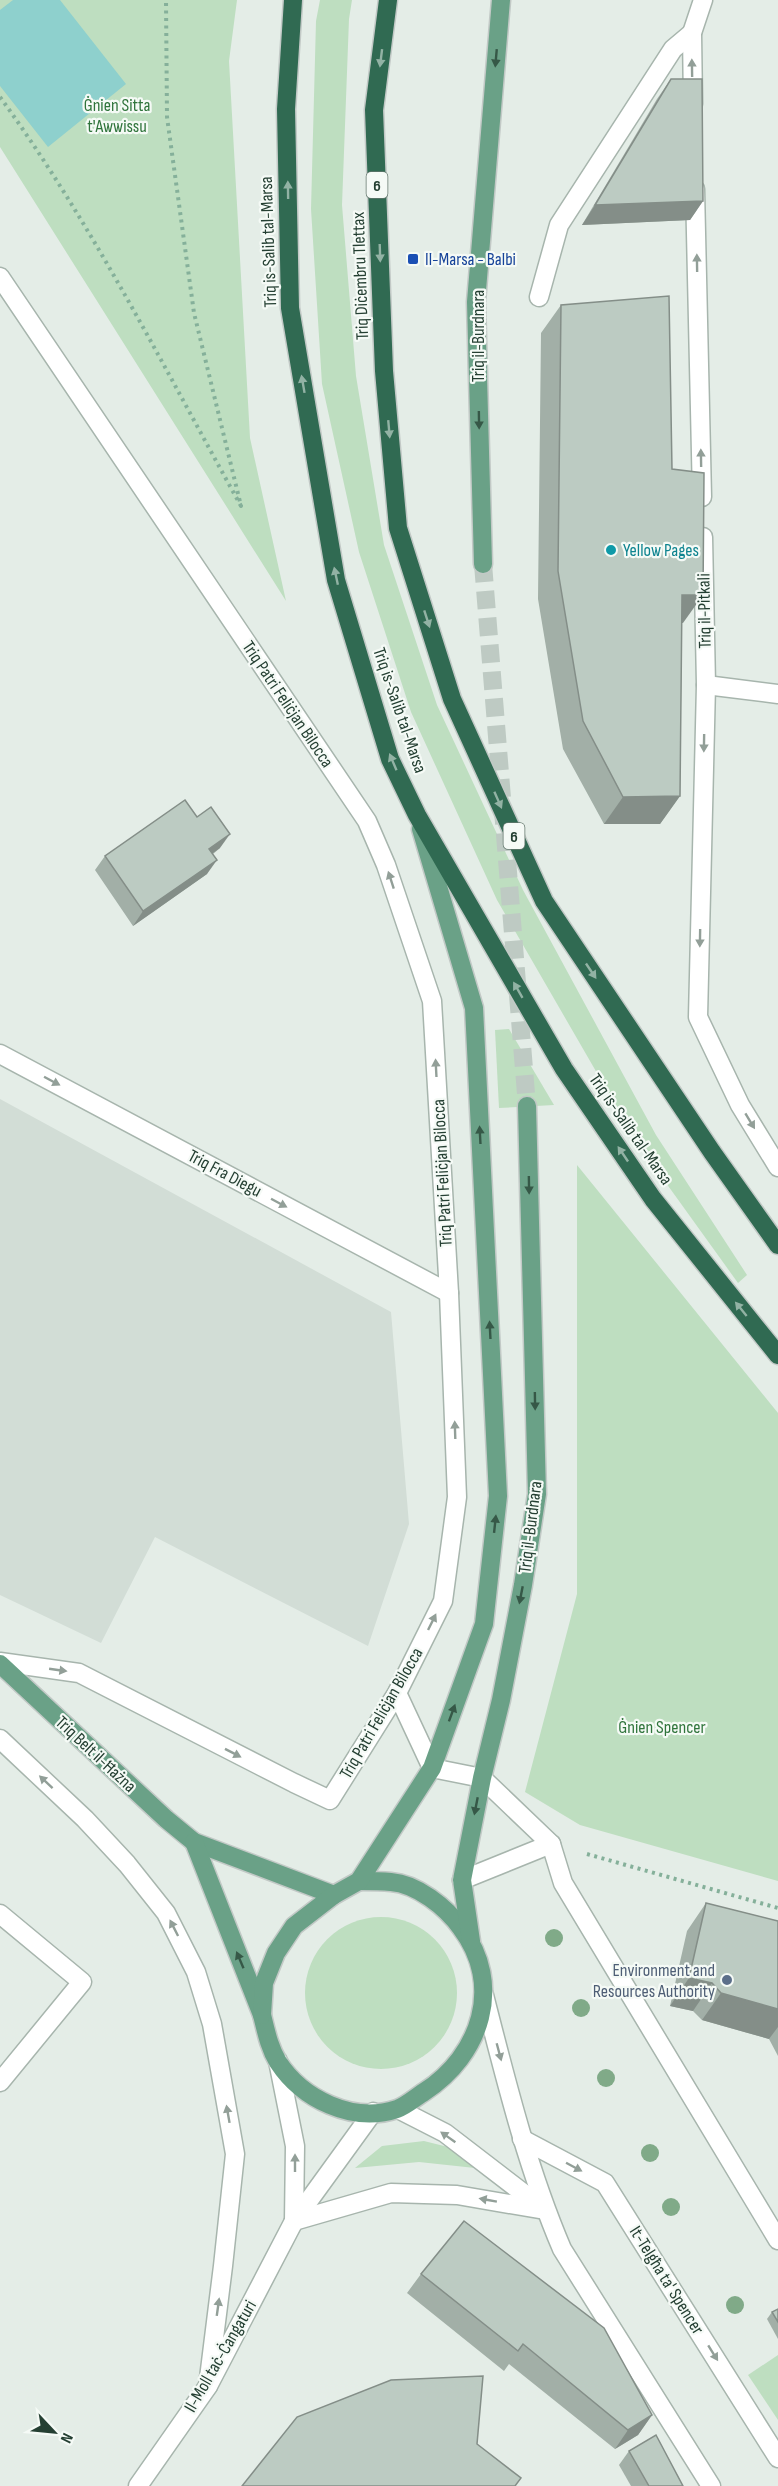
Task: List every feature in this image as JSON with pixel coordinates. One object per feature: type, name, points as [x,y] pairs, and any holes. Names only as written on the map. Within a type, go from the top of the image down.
[{"type":"highway","name":"Triq Diċembru Tlettax","points":[[388,0],[374,110],[384,371],[398,528],[452,699],[544,901],[712,1152],[778,1245]]},
{"type":"highway","name":"Triq is-Salib tal-Marsa","points":[[293,4],[286,109],[290,308],[336,580],[390,759],[417,815],[564,1069],[653,1199],[778,1355]]},
{"type":"main road","name":"Triq il-Burdnara","points":[[483,564],[476,302],[501,0]]},
{"type":"main road","points":[[359,1881],[432,1768],[484,1624],[498,1496],[474,1008],[417,815]]},
{"type":"main road","name":"Triq il-Burdnara","points":[[471,1941],[462,1880],[503,1688],[523,1585],[537,1494],[527,1106]]},
{"type":"main road","name":"Triq Belt il-Ħażna","points":[[0,1663],[166,1819],[194,1842]]},
{"type":"main road","points":[[194,1842],[334,1894]]},
{"type":"main road","points":[[194,1842],[262,2014],[267,2038],[278,2061],[295,2083],[318,2100],[344,2110],[373,2112],[398,2109],[436,2084],[461,2060],[478,2029],[484,1995],[481,1971],[471,1941],[454,1918],[431,1897],[393,1882],[359,1881],[334,1894],[294,1926],[276,1953],[264,1983],[262,2014]]},
{"type":"street","points":[[694,128],[692,33],[703,0]]},
{"type":"street","points":[[539,297],[559,225],[673,49],[692,33]]},
{"type":"street","name":"Triq il-Pitkali","points":[[695,175],[706,685],[698,1017],[740,1105],[778,1167]]},
{"type":"street","name":"Triq Patri Feliċjan Bilocca","points":[[0,277],[366,821],[386,865],[432,1001],[449,1293],[457,1497],[443,1601],[397,1693],[330,1800],[79,1673],[0,1663]]},
{"type":"street","points":[[706,685],[778,694]]},
{"type":"street","name":"Triq Fra Diegu","points":[[0,1054],[449,1293]]},
{"type":"street","points":[[397,1693],[432,1768],[482,1778],[551,1844],[563,1883],[778,2240]]},
{"type":"street","points":[[0,1738],[85,1819],[127,1864],[166,1913],[196,1972],[212,2025],[235,2154],[224,2266],[207,2386]]},
{"type":"street","points":[[462,1880],[551,1844]]},
{"type":"street","points":[[0,1914],[82,1982],[0,2082]]},
{"type":"street","points":[[484,1995],[522,2139],[545,2210],[562,2249],[711,2486]]},
{"type":"street","name":"Il-Moll taċ-Ċangaturi","points":[[278,2061],[295,2146],[294,2221]]},
{"type":"street","points":[[398,2109],[445,2133],[545,2210]]},
{"type":"street","name":"Il-Moll taċ-Ċangaturi","points":[[138,2486],[207,2386],[294,2221],[373,2112]]},
{"type":"street","name":"It-Telgħa ta' Spencer","points":[[522,2139],[605,2183],[778,2458]]},
{"type":"street","points":[[294,2221],[391,2193],[457,2195],[545,2210]]},
{"type":"path","points":[[0,97],[42,155],[88,231],[241,506],[194,313],[167,117],[166,0]]},
{"type":"path","points":[[551,1844],[778,1908]]},
{"type":"shaded area","points":[[0,1099],[391,1312],[409,1524],[368,1646],[155,1537],[101,1643],[0,1595]]},
{"type":"green space","name":"Ġnien Sitta t'Awwissu","points":[[0,0],[237,0],[229,61],[250,438],[286,601],[0,147]]},
{"type":"green space","points":[[320,0],[352,0],[349,19],[342,205],[356,376],[384,545],[437,705],[523,890],[656,1135],[747,1275],[738,1283],[638,1144],[497,900],[411,712],[359,552],[322,384],[311,209],[316,21]]},
{"type":"green space","points":[[509,1029],[554,1105],[499,1108],[495,1030]]},
{"type":"green space","name":"Ġnien Spencer","points":[[577,1165],[778,1413],[778,1881],[580,1825],[525,1792],[577,1594]]},
{"type":"green space","points":[[381,1917],[410,1923],[435,1939],[451,1964],[457,1993],[451,2022],[435,2047],[410,2063],[381,2069],[352,2063],[327,2047],[311,2022],[305,1993],[311,1964],[327,1939],[352,1923]]},
{"type":"green space","points":[[424,2141],[452,2148],[475,2168],[419,2162],[355,2168],[382,2146]]},
{"type":"green space","points":[[778,2355],[778,2420],[748,2375]]},
{"type":"water","points":[[13,0],[60,0],[126,84],[48,147],[0,86],[0,10]]},
{"type":"building","points":[[671,79],[702,79],[703,201],[595,205]]},
{"type":"building","name":"Yellow Pages","points":[[669,296],[672,469],[704,473],[703,595],[682,595],[680,796],[623,797],[583,721],[558,571],[561,305]]},
{"type":"building","points":[[185,800],[197,817],[211,807],[230,834],[209,849],[217,860],[143,911],[105,856]]},
{"type":"building","points":[[706,1903],[778,1921],[778,2009],[721,1993],[712,1983],[689,1978]]},
{"type":"building","points":[[464,2221],[604,2328],[652,2415],[628,2430],[523,2344],[518,2351],[421,2274]]},
{"type":"building","points":[[778,2309],[778,2322],[772,2312]]},
{"type":"building","points":[[483,2376],[477,2444],[521,2478],[515,2486],[242,2486],[297,2417],[391,2380]]},
{"type":"building","points":[[656,2435],[683,2486],[649,2486],[629,2451]]},
{"type":"tunnel","points":[[483,564],[527,1106]]},
{"type":"place","name":"Il-Marsa - Balbi","points":[[413,259]]},
{"type":"place","name":"Yellow Pages","points":[[611,550]]},
{"type":"place","name":"Environment and Resources Authority","points":[[727,1980]]}]
